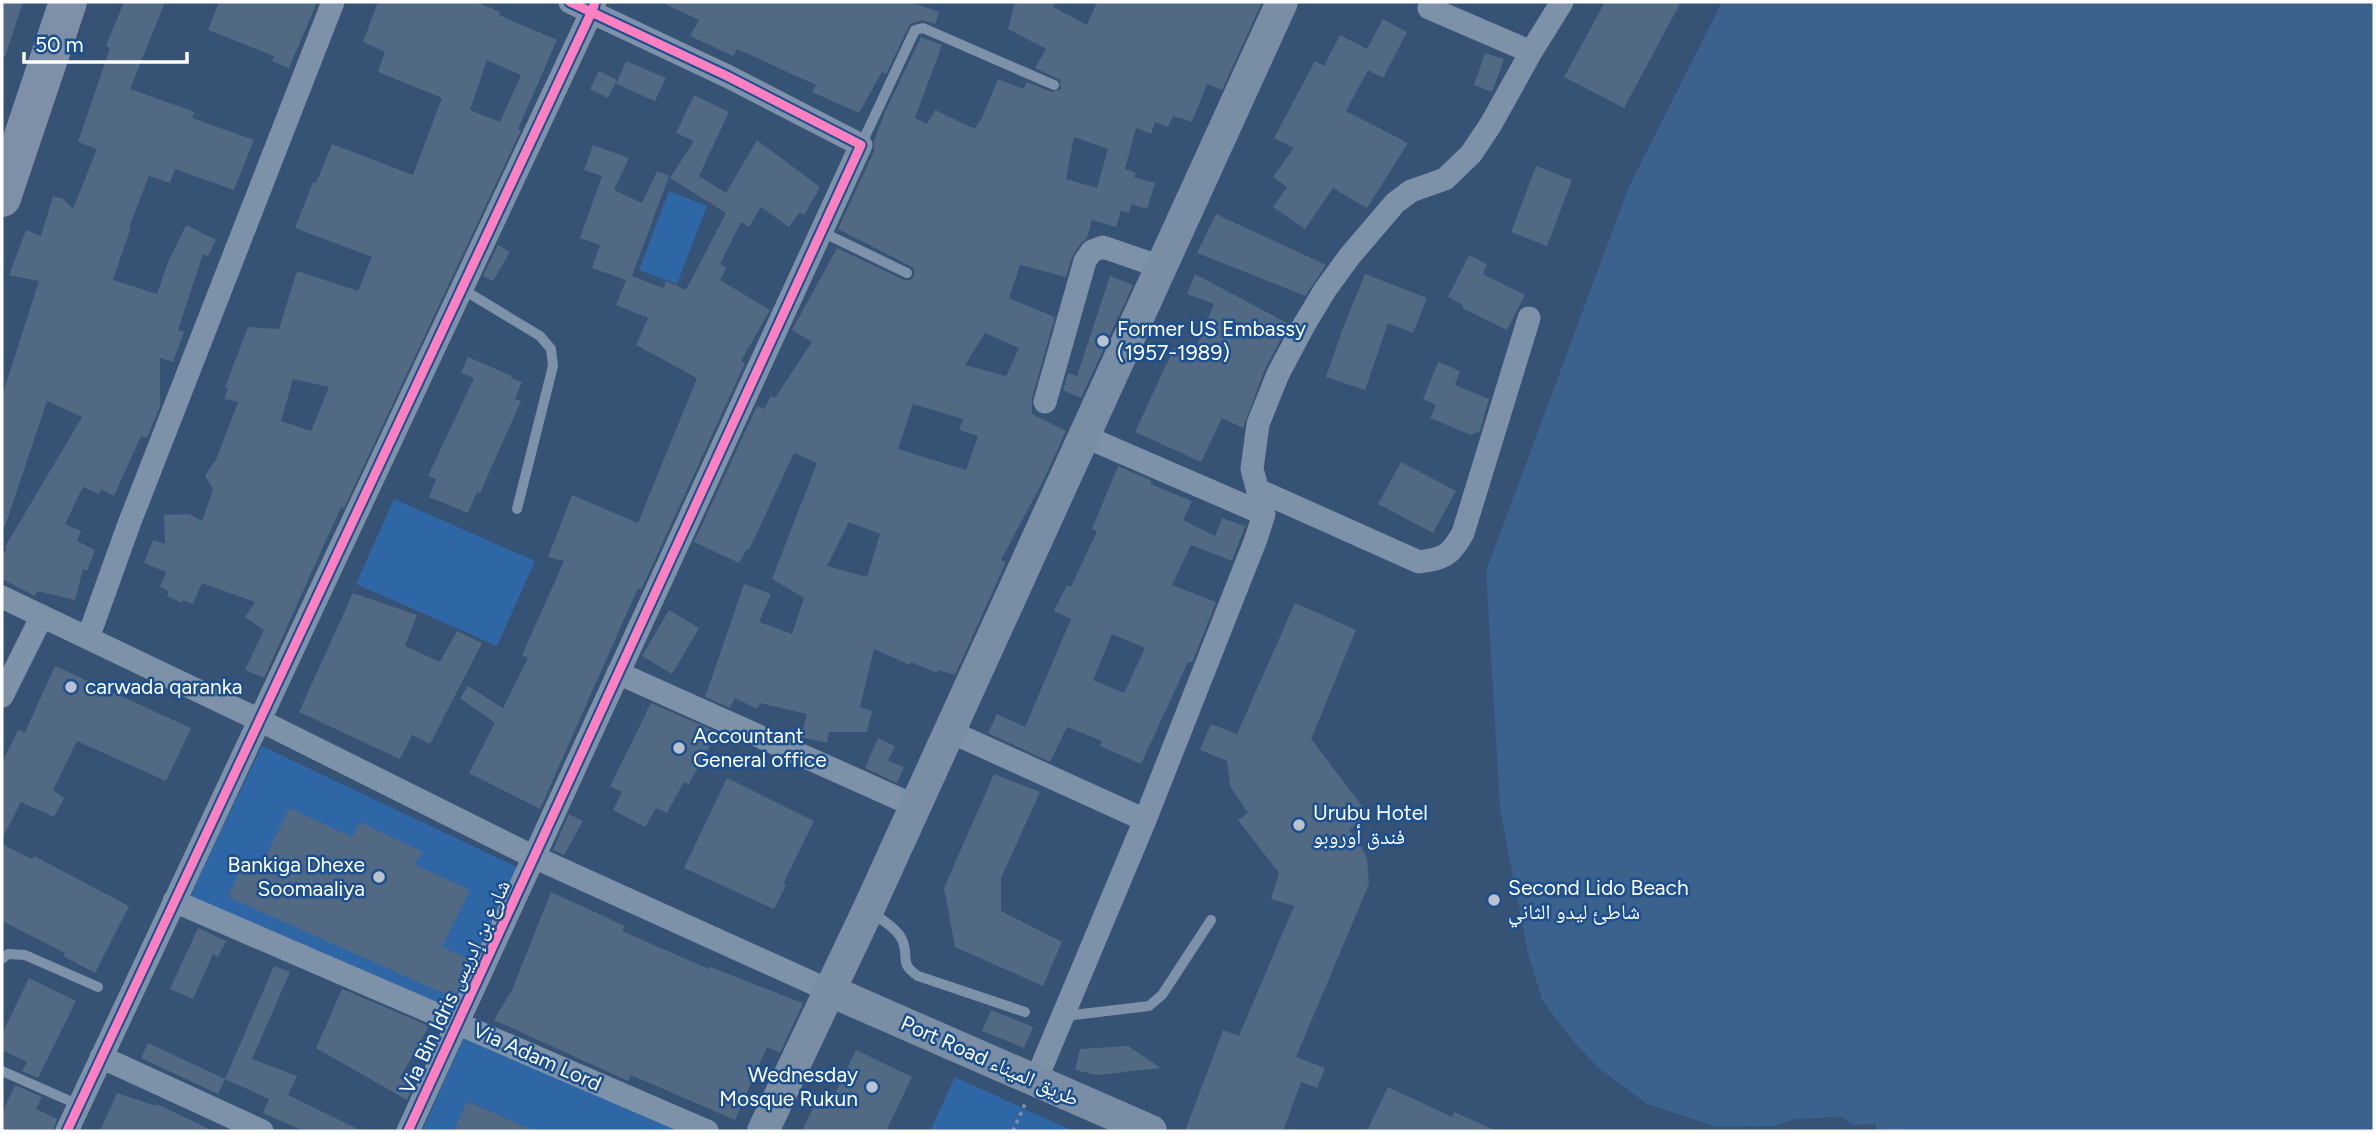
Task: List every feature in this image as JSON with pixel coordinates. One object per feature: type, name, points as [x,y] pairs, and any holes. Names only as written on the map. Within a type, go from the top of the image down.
[{"type":"highway","points":[[2,126],[44,2]]},
{"type":"highway","points":[[2,198],[68,2]]},
{"type":"main road","points":[[763,1131],[868,910],[1282,2]]},
{"type":"main road","name":"Port Road طريق الميناء","points":[[828,990],[1151,1131]]},
{"type":"street","points":[[89,638],[144,486],[333,2]]},
{"type":"street","points":[[570,2],[594,6],[861,145]]},
{"type":"street","points":[[1036,1080],[1203,674],[1264,514],[1252,469],[1258,424],[1278,374],[1325,290],[1395,203],[1411,191],[1445,179],[1471,154],[1562,2]]},
{"type":"street","points":[[67,1131],[594,6]]},
{"type":"street","points":[[1429,8],[1531,52]]},
{"type":"street","name":"Via Bin Idris شارع بن إدريس","points":[[408,1131],[861,145]]},
{"type":"street","points":[[1045,402],[1085,261],[1092,251],[1103,247],[1161,267]]},
{"type":"street","points":[[1258,491],[1419,562],[1439,559],[1452,553],[1463,533],[1529,318]]},
{"type":"street","points":[[1084,436],[1264,514]]},
{"type":"street","points":[[2,597],[259,720],[534,857],[828,990]]},
{"type":"street","points":[[2,696],[42,616]]},
{"type":"street","points":[[618,673],[915,806]]},
{"type":"street","points":[[949,732],[1144,820]]},
{"type":"street","name":"Via Adam Lord","points":[[174,901],[707,1131]]},
{"type":"street","points":[[102,1057],[262,1131]]},
{"type":"lane","points":[[861,145],[915,30],[923,28],[1054,85]]},
{"type":"lane","points":[[820,231],[907,273]]},
{"type":"lane","points":[[462,289],[540,337],[551,349],[553,366],[517,509]]},
{"type":"lane","points":[[868,910],[895,930],[903,941],[904,961],[909,970],[918,976],[1025,1012]]},
{"type":"lane","points":[[1062,1016],[1149,1006],[1162,995],[1211,920]]},
{"type":"lane","points":[[2,959],[8,954],[25,955],[98,987]]},
{"type":"lane","points":[[2,1070],[79,1105]]},
{"type":"shaded area","points":[[1722,2],[2374,2],[2374,1131],[1879,1131],[1874,1124],[1852,1125],[1842,1117],[1795,1119],[1774,1126],[1716,1127],[1647,1104],[1600,1069],[1572,1040],[1542,1000],[1528,953],[1500,809],[1486,571],[1628,189]]},
{"type":"shaded area","points":[[669,191],[707,206],[677,284],[639,270]]},
{"type":"shaded area","points":[[394,499],[535,561],[497,646],[356,584]]},
{"type":"shaded area","points":[[262,746],[519,868],[457,1013],[189,896]]},
{"type":"shaded area","points":[[465,1035],[685,1131],[522,1131],[524,1127],[468,1101],[454,1131],[422,1131]]},
{"type":"shaded area","points":[[955,1077],[1073,1131],[930,1131]]},
{"type":"building","points":[[2,2],[23,2],[5,57],[2,56]]},
{"type":"building","points":[[124,2],[165,2],[130,89],[195,112],[192,118],[254,140],[234,190],[175,169],[170,183],[149,176],[129,227],[113,280],[157,294],[168,262],[186,225],[216,240],[208,256],[203,254],[178,330],[184,332],[173,362],[160,358],[160,406],[147,438],[141,436],[114,496],[101,489],[99,494],[83,487],[65,524],[81,531],[77,541],[95,550],[87,571],[83,569],[75,600],[37,591],[35,596],[2,579],[2,557],[7,548],[5,547],[82,417],[47,401],[5,526],[2,526],[2,396],[39,281],[9,275],[26,230],[41,236],[53,196],[63,199],[73,209],[97,149],[78,142],[110,48],[106,46]]},
{"type":"building","points":[[219,2],[317,2],[289,68],[272,61],[274,56],[208,30]]},
{"type":"building","points":[[378,2],[476,2],[557,40],[518,129],[521,130],[344,508],[341,507],[264,678],[245,670],[264,630],[245,617],[255,602],[202,583],[193,604],[183,600],[182,603],[167,596],[169,591],[160,587],[166,572],[144,563],[153,540],[165,544],[164,515],[189,514],[202,521],[213,490],[205,475],[216,460],[238,402],[224,399],[228,388],[225,387],[248,327],[279,329],[297,271],[358,291],[372,257],[295,228],[332,144],[413,175],[442,98],[378,72],[385,52],[363,42]],"holes":[[[487,60],[521,75],[500,122],[470,110]],[[293,379],[329,387],[311,431],[281,421]]]},
{"type":"building","points":[[661,2],[911,2],[939,12],[935,24],[922,20],[910,24],[886,74],[882,72],[859,113],[812,92],[816,85],[737,49],[733,56],[690,36],[699,20]]},
{"type":"building","points":[[1015,2],[1056,2],[1053,7],[1087,25],[1097,2],[1262,2],[1222,90],[1207,84],[1192,122],[1173,116],[1168,127],[1155,122],[1151,134],[1136,128],[1125,169],[1136,173],[1134,177],[1155,183],[1147,209],[1132,204],[1129,213],[1121,210],[1116,227],[1092,220],[1087,238],[1072,257],[1066,277],[1020,265],[1009,298],[1055,317],[1032,398],[1032,414],[1066,431],[1001,560],[1006,562],[955,675],[938,670],[937,673],[911,662],[910,665],[874,649],[860,707],[872,711],[867,732],[829,732],[827,743],[801,737],[807,714],[760,703],[757,709],[735,698],[730,708],[705,697],[744,584],[771,594],[759,622],[792,634],[804,598],[772,579],[817,463],[794,453],[749,550],[747,549],[739,563],[694,542],[757,406],[764,409],[771,396],[775,398],[812,342],[792,330],[837,248],[904,280],[911,280],[914,276],[914,269],[910,266],[838,229],[874,151],[874,141],[885,112],[921,37],[942,45],[915,118],[927,124],[935,110],[975,129],[998,79],[1023,89],[1027,82],[1052,92],[1061,89],[1060,80],[1035,68],[1046,49],[1008,29]],"holes":[[[1074,137],[1108,149],[1097,188],[1066,179]],[[985,333],[1019,348],[1006,376],[965,365]],[[913,404],[963,419],[959,430],[978,436],[966,470],[898,449]],[[849,522],[880,534],[867,577],[827,566]]]},
{"type":"building","points":[[1605,2],[1681,2],[1624,108],[1564,77]]},
{"type":"building","points":[[1383,19],[1407,32],[1383,78],[1368,70],[1346,111],[1408,143],[1367,208],[1333,188],[1305,229],[1273,207],[1287,187],[1273,177],[1294,148],[1274,138],[1315,61],[1324,66],[1340,35],[1367,49]]},
{"type":"building","points":[[1485,53],[1504,59],[1492,92],[1474,85]]},
{"type":"building","points":[[626,61],[666,78],[655,101],[616,84]]},
{"type":"building","points":[[599,71],[617,80],[608,98],[590,89]]},
{"type":"building","points":[[694,95],[729,112],[699,176],[726,193],[757,140],[820,187],[804,215],[800,212],[789,227],[761,207],[749,227],[741,222],[720,264],[726,268],[720,280],[770,310],[741,361],[745,363],[641,590],[638,588],[540,809],[469,773],[495,723],[460,698],[468,686],[503,708],[528,658],[522,655],[564,561],[548,557],[572,495],[638,523],[697,378],[636,345],[648,318],[616,305],[626,280],[592,268],[600,245],[580,238],[602,176],[584,170],[593,145],[629,158],[614,190],[642,203],[657,171],[669,176],[632,276],[663,288],[666,281],[686,290],[726,213],[670,178],[694,141],[676,133]]},
{"type":"building","points":[[1536,166],[1572,180],[1547,246],[1511,232]]},
{"type":"building","points":[[1216,214],[1326,265],[1305,296],[1197,253]]},
{"type":"building","points":[[498,245],[510,252],[493,281],[483,276]]},
{"type":"building","points":[[1469,255],[1487,264],[1483,274],[1525,295],[1507,330],[1462,308],[1463,305],[1448,297]]},
{"type":"building","points":[[1195,274],[1289,324],[1265,369],[1243,428],[1222,418],[1201,462],[1135,432],[1174,348],[1193,356],[1214,304],[1187,294]]},
{"type":"building","points":[[1365,274],[1427,298],[1413,333],[1388,323],[1365,390],[1326,377]]},
{"type":"building","name":"Former US Embassy (1957-1989)","points":[[1110,276],[1133,285],[1081,398],[1063,390],[1068,373],[1077,376]]},
{"type":"building","points":[[468,357],[522,382],[515,399],[521,401],[480,493],[477,492],[468,513],[429,497],[436,479],[428,476],[474,378],[461,373]]},
{"type":"building","points":[[1438,362],[1460,371],[1455,385],[1489,399],[1480,431],[1471,435],[1430,418],[1436,405],[1423,399]]},
{"type":"building","points":[[1401,462],[1456,491],[1433,533],[1378,504]]},
{"type":"building","points":[[1118,466],[1152,481],[1150,484],[1192,501],[1183,520],[1215,536],[1222,518],[1245,526],[1232,561],[1191,545],[1172,585],[1216,602],[1192,663],[1188,662],[1141,764],[1100,746],[1102,741],[1067,727],[1050,762],[988,733],[997,714],[1025,727],[1071,619],[1054,611],[1067,585],[1071,587],[1097,531],[1092,529]],"holes":[[[1112,634],[1145,648],[1124,693],[1093,680]]]},
{"type":"building","points":[[353,593],[417,615],[405,646],[440,662],[457,631],[482,643],[430,744],[412,735],[400,759],[299,712]]},
{"type":"building","name":"Urubu Hotel فندق أوروبو","points":[[1295,603],[1356,630],[1311,739],[1369,815],[1349,830],[1359,842],[1367,859],[1369,884],[1296,1057],[1325,1068],[1317,1088],[1301,1082],[1283,1131],[1185,1131],[1223,1030],[1239,1036],[1294,906],[1271,899],[1279,873],[1238,820],[1248,813],[1230,786],[1227,761],[1200,750],[1211,724],[1237,734]]},
{"type":"building","points":[[669,610],[699,628],[672,674],[642,656]]},
{"type":"building","points":[[55,666],[191,728],[166,781],[77,741],[53,790],[64,798],[54,817],[21,802],[2,839],[2,763],[18,730],[25,732]]},
{"type":"building","name":"Accountant General office","points":[[651,703],[717,732],[689,784],[684,782],[667,813],[656,808],[645,827],[613,810],[622,792],[610,786]]},
{"type":"building","points":[[878,738],[895,746],[888,761],[904,767],[897,783],[865,768]]},
{"type":"building","points":[[994,774],[1040,792],[1001,878],[1001,911],[1062,942],[1043,986],[955,947],[944,888]]},
{"type":"building","points":[[727,778],[814,821],[783,884],[786,885],[774,909],[684,868]]},
{"type":"building","points":[[289,808],[352,837],[360,822],[423,852],[414,864],[470,890],[442,947],[471,960],[454,998],[228,897],[245,859],[261,866]]},
{"type":"building","points":[[569,814],[583,821],[564,855],[553,850]]},
{"type":"building","points":[[2,844],[32,859],[34,856],[129,906],[95,973],[63,956],[65,953],[2,921]]},
{"type":"building","points":[[551,892],[625,926],[622,931],[709,969],[710,967],[803,1003],[780,1053],[767,1047],[735,1120],[631,1075],[628,1081],[494,1020],[512,990]]},
{"type":"building","points":[[198,928],[226,941],[218,957],[213,954],[193,999],[170,989]]},
{"type":"building","points":[[274,966],[290,972],[252,1059],[297,1076],[288,1095],[362,1131],[304,1131],[263,1113],[269,1099],[225,1079]]},
{"type":"building","points":[[29,978],[76,1001],[38,1078],[22,1071],[27,1062],[2,1050],[2,1034]]},
{"type":"building","points":[[342,989],[429,1026],[400,1078],[413,1086],[407,1100],[316,1048]]},
{"type":"building","points":[[991,1010],[1033,1027],[1024,1048],[982,1031]]},
{"type":"building","points":[[148,1043],[225,1079],[218,1094],[141,1058]]},
{"type":"building","points":[[1128,1046],[1161,1068],[1097,1075],[1075,1070],[1080,1049]]},
{"type":"building","name":"Wednesday Mosque Rukun","points":[[856,1050],[912,1077],[886,1131],[802,1131],[818,1098],[830,1104]]},
{"type":"building","points":[[15,1085],[42,1097],[36,1109],[57,1119],[53,1131],[2,1131],[2,1113]]},
{"type":"building","points":[[1388,1087],[1452,1117],[1454,1112],[1497,1131],[1367,1131]]},
{"type":"building","points":[[117,1093],[156,1106],[157,1104],[213,1131],[100,1131]]},
{"type":"building","points":[[467,1101],[534,1131],[454,1131]]},
{"type":"cycle path","points":[[408,1131],[861,145],[727,76],[570,2]]},
{"type":"cycle path","points":[[67,1131],[595,2]]},
{"type":"place","name":"Former US Embassy (1957-1989)","points":[[1103,341]]},
{"type":"place","name":"carwada qaranka","points":[[71,687]]},
{"type":"place","name":"Accountant General office","points":[[679,748]]},
{"type":"place","name":"Urubu Hotel فندق أوروبو","points":[[1299,825]]},
{"type":"place","name":"Bankiga Dhexe Soomaaliya","points":[[379,877]]},
{"type":"place","name":"Second Lido Beach شاطئ ليدو الثاني","points":[[1494,900]]},
{"type":"place","name":"Wednesday Mosque Rukun","points":[[872,1087]]}]
